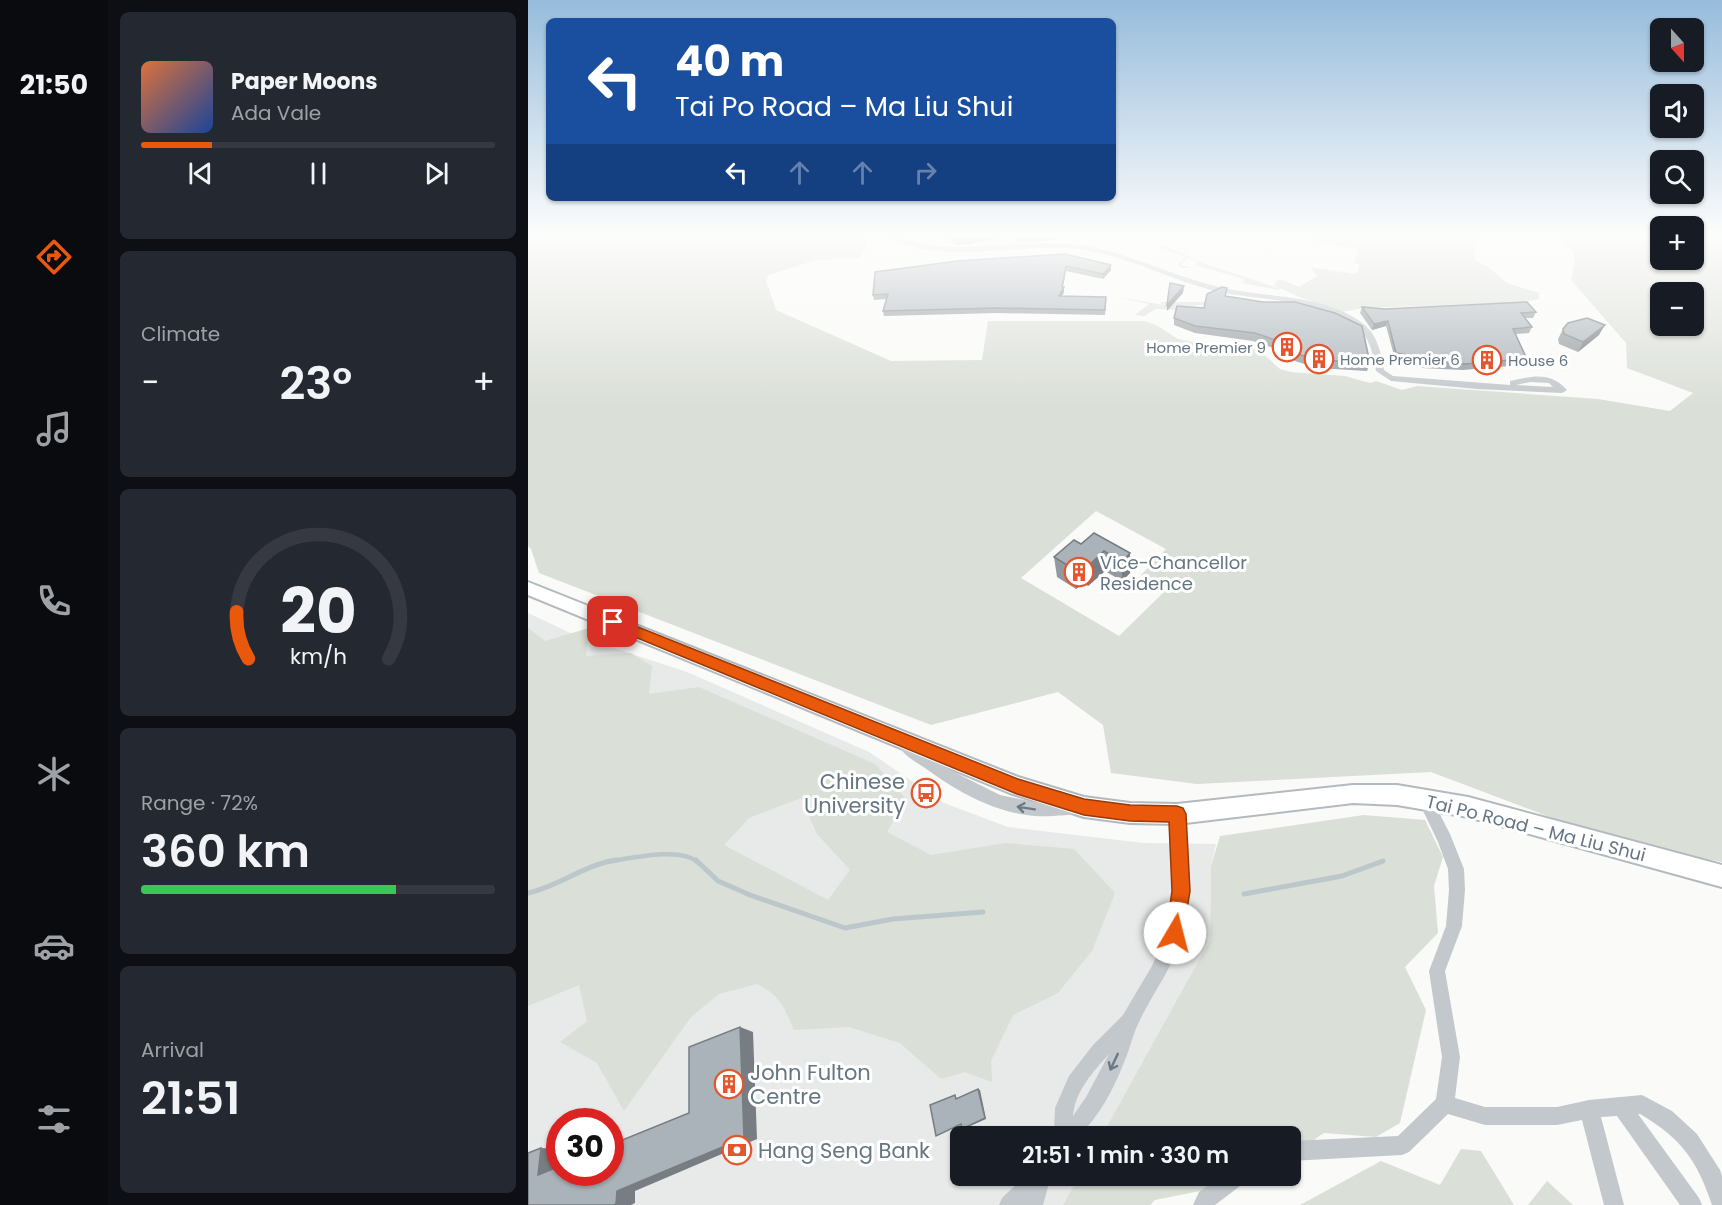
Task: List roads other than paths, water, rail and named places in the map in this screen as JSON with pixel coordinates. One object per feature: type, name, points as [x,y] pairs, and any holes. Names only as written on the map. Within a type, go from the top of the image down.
[{"type":"main road","name":"Tai Po Road – Ma Liu Shui","points":[[528,588],[1017,786],[1084,807],[1130,813],[1177,814],[1353,794],[1397,795],[1468,807],[1722,876]]},
{"type":"street","points":[[1241,293],[1305,304],[1344,315],[1371,336],[1375,342],[1380,371],[1391,378],[1477,386],[1562,390],[1551,380],[1542,379],[1477,386]]},
{"type":"street","points":[[1301,1150],[1402,1145],[1445,1104],[1451,1057],[1437,971],[1454,926],[1456,869],[1445,839],[1424,798]]},
{"type":"street","points":[[1074,1126],[1082,1120],[1093,1104],[1116,1059],[1131,1018],[1158,972],[1175,933],[1181,891],[1177,814]]},
{"type":"street","points":[[1445,1104],[1485,1116],[1557,1116],[1588,1109],[1642,1104],[1665,1118],[1690,1141],[1710,1170],[1722,1205]]},
{"type":"street","points":[[1622,1107],[1692,1205]]},
{"type":"street","points":[[1588,1109],[1614,1205]]},
{"type":"street","points":[[1009,1205],[1029,1186]]},
{"type":"street","points":[[1033,1205],[1038,1186]]},
{"type":"street","points":[[1203,1205],[1206,1199],[1224,1186]]},
{"type":"waterway","points":[[613,861],[667,854],[689,857],[697,862]]},
{"type":"waterway","points":[[696,860],[718,881],[750,895],[845,928],[893,919],[983,912]]},
{"type":"waterway","points":[[528,893],[550,886],[593,866],[613,861]]},
{"type":"waterway","points":[[606,862],[613,861]]},
{"type":"waterway","points":[[1244,894],[1342,876],[1383,861],[1381,862]]},
{"type":"place","name":"Home Premier 9","points":[[1287,347]]},
{"type":"place","name":"Home Premier 6","points":[[1319,359]]},
{"type":"place","name":"House 6","points":[[1487,360]]},
{"type":"place","name":"Vice-Chancellor Residence","points":[[1079,572]]},
{"type":"place","name":"Chinese University","points":[[926,793]]},
{"type":"place","name":"John Fulton Centre","points":[[729,1084]]},
{"type":"place","name":"Hang Seng Bank","points":[[737,1150]]}]
